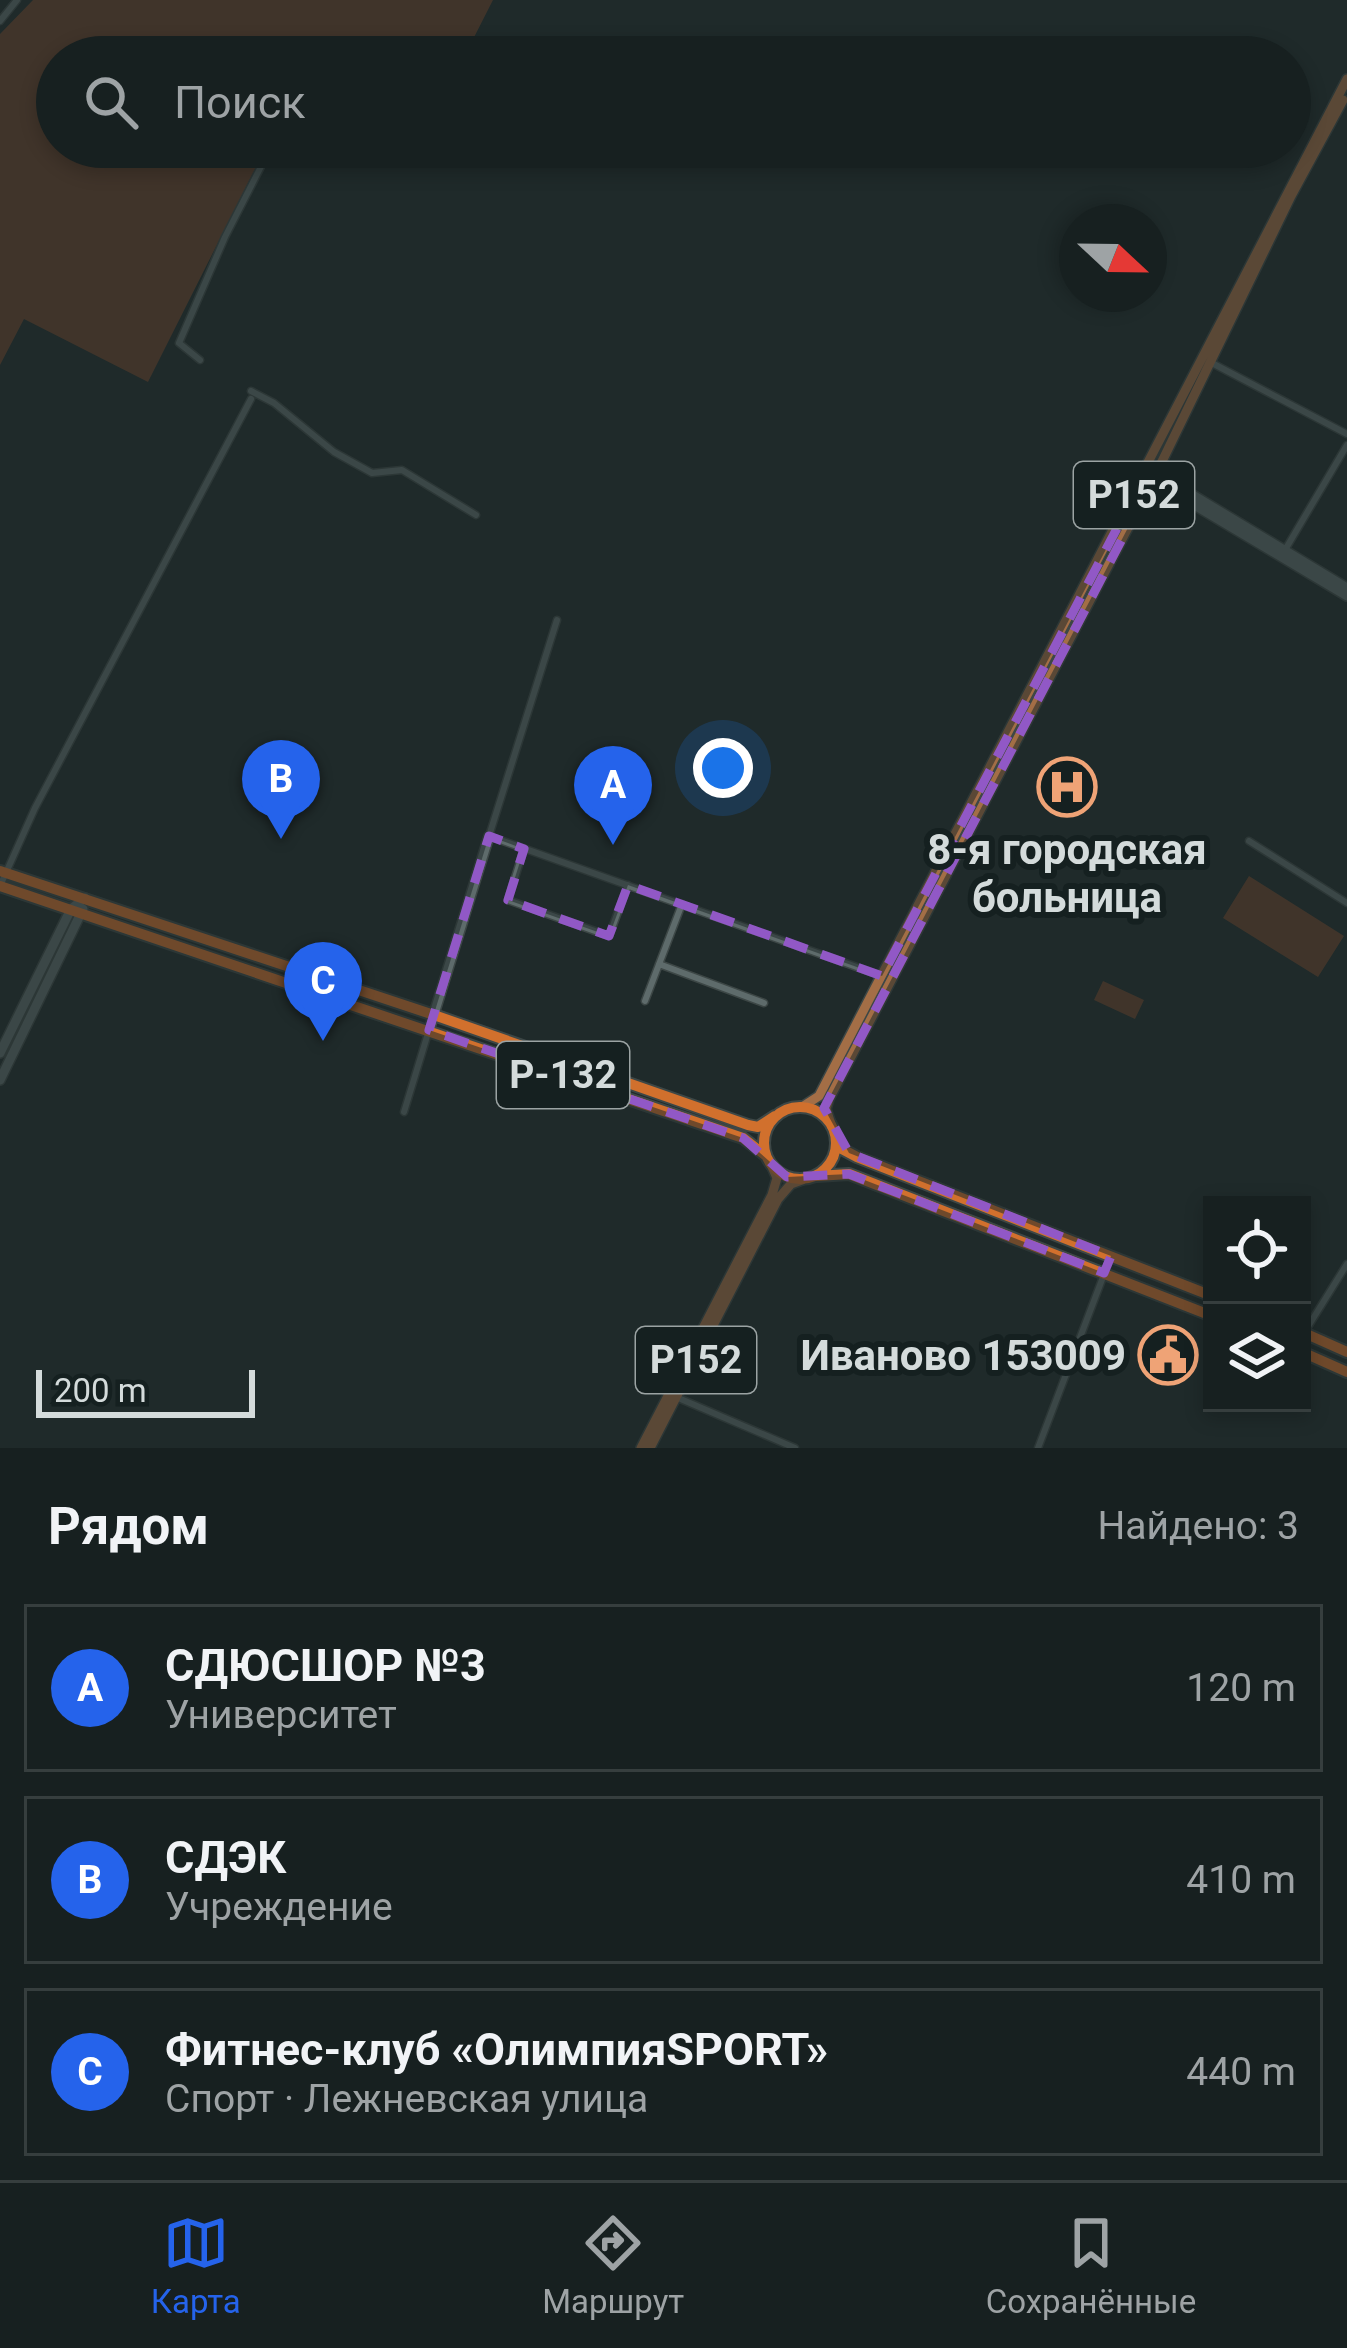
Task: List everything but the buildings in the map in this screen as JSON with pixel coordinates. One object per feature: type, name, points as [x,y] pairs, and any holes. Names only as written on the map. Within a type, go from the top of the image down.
[{"type":"highway","name":"Р-132","points":[[3,872],[753,1127],[775,1116]]},
{"type":"highway","name":"Р-132","points":[[0,886],[743,1138],[769,1161]]},
{"type":"highway","points":[[1203,1292],[857,1157],[845,1151],[822,1115],[802,1106],[775,1116],[765,1134],[769,1161],[787,1178],[849,1174],[1203,1312]]},
{"type":"highway","points":[[817,1176],[832,1160],[834,1132]]},
{"type":"highway","points":[[1311,1337],[1347,1352]]},
{"type":"highway","points":[[1311,1356],[1347,1372]]},
{"type":"main road","name":"Р152","points":[[1311,145],[1347,79]]},
{"type":"main road","name":"Р152","points":[[1311,163],[1347,92]]},
{"type":"main road","name":"Р152","points":[[834,1132],[826,1113],[829,1100],[1151,474],[1299,168]]},
{"type":"main road","name":"Р152","points":[[802,1106],[818,1100],[1308,168]]},
{"type":"main road","points":[[1151,474],[1347,592]]},
{"type":"main road","points":[[429,1030],[489,836]]},
{"type":"main road","points":[[0,1053],[86,898]]},
{"type":"main road","points":[[0,1080],[77,910]]},
{"type":"main road","name":"Р152","points":[[673,1396],[772,1196],[777,1178],[769,1161]]},
{"type":"main road","name":"Р152","points":[[646,1448],[781,1194],[802,1180]]},
{"type":"street","points":[[0,21],[17,0]]},
{"type":"street","points":[[200,360],[179,343],[260,168]]},
{"type":"street","points":[[1210,362],[1347,434]]},
{"type":"street","points":[[0,886],[35,808],[251,395],[274,403],[334,452],[372,473],[402,470],[476,515]]},
{"type":"street","points":[[1283,553],[1347,445]]},
{"type":"street","points":[[557,620],[489,836],[882,976]]},
{"type":"street","points":[[1249,841],[1347,903]]},
{"type":"street","points":[[524,849],[508,900],[610,936],[628,885]]},
{"type":"street","points":[[646,1001],[682,904]]},
{"type":"street","points":[[659,964],[764,1003]]},
{"type":"street","points":[[404,1112],[429,1030]]},
{"type":"street","points":[[1038,1448],[1111,1256]]},
{"type":"street","points":[[1311,1321],[1347,1264]]},
{"type":"street","points":[[673,1396],[795,1448]]},
{"type":"highlighted area","points":[[1145,475],[1153,480],[824,1108],[849,1153],[1111,1256],[1104,1273],[849,1174],[787,1177],[743,1138],[429,1030],[489,836],[524,849],[508,900],[609,936],[628,885],[882,976]]},
{"type":"shaded area","points":[[33,0],[493,0],[475,36],[36,36],[36,168],[255,168],[148,382],[24,319],[0,365],[0,34]]},
{"type":"shaded area","points":[[1249,876],[1344,936],[1318,977],[1223,918]]},
{"type":"shaded area","points":[[1103,981],[1144,1000],[1135,1019],[1094,1000]]},
{"type":"place","name":"8-я городская больница","points":[[1067,787]]},
{"type":"place","name":"СДЭК","points":[[281,839]]},
{"type":"place","name":"СДЮСШОР №3","points":[[613,845]]},
{"type":"place","name":"Фитнес-клуб «ОлимпияSPORT»","points":[[323,1041]]},
{"type":"place","name":"Иваново 153009","points":[[1168,1355]]}]
